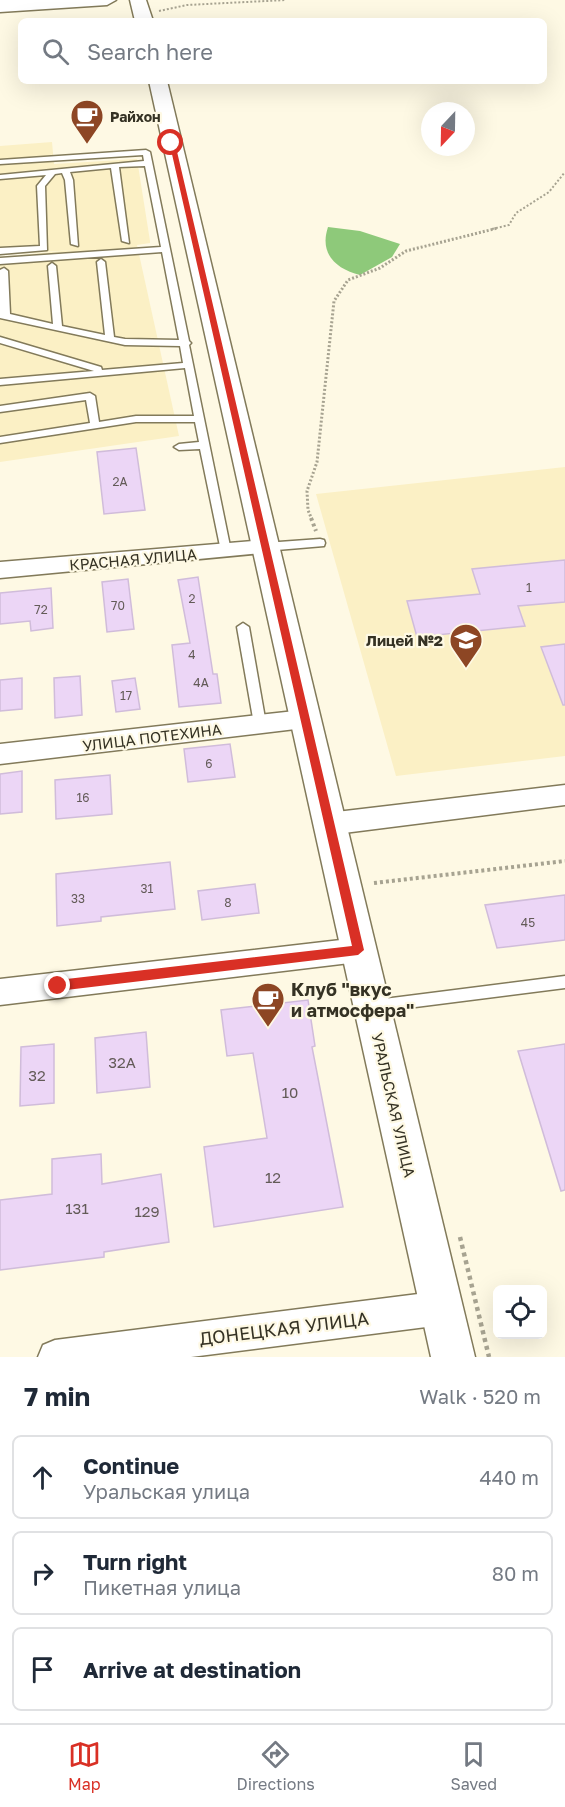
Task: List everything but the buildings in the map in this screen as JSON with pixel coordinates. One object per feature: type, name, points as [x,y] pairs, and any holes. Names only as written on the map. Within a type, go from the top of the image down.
[{"type":"main road","points":[[0,6],[107,0]]},
{"type":"street","points":[[138,0],[143,18]]},
{"type":"street","name":"УРАЛЬСКАЯ УЛИЦА","points":[[159,84],[453,1357]]},
{"type":"street","name":"КРАСНАЯ УЛИЦА","points":[[0,570],[265,547]]},
{"type":"street","name":"УЛИЦА ПОТЕХИНА","points":[[0,754],[304,719]]},
{"type":"street","points":[[328,824],[565,795]]},
{"type":"street","points":[[0,992],[358,950]]},
{"type":"street","name":"ДОНЕЦКАЯ УЛИЦА","points":[[55,1357],[442,1308]]},
{"type":"lane","points":[[0,162],[146,152],[226,551]]},
{"type":"lane","points":[[0,177],[65,171],[85,166],[148,163]]},
{"type":"lane","points":[[115,165],[126,241]]},
{"type":"lane","points":[[65,171],[69,180],[75,244]]},
{"type":"lane","points":[[0,251],[44,248],[40,186],[52,172]]},
{"type":"lane","points":[[0,261],[166,249]]},
{"type":"lane","points":[[101,262],[110,339]]},
{"type":"lane","points":[[52,266],[58,327]]},
{"type":"lane","points":[[4,271],[3,315],[136,343],[186,343]]},
{"type":"lane","points":[[0,340],[105,371]]},
{"type":"lane","points":[[0,382],[189,365]]},
{"type":"lane","points":[[0,409],[90,396],[96,425]]},
{"type":"lane","points":[[0,440],[136,419],[201,419]]},
{"type":"lane","points":[[179,447],[206,445]]},
{"type":"lane","points":[[265,547],[320,543]]},
{"type":"lane","points":[[243,627],[260,724]]},
{"type":"lane","points":[[371,1007],[565,982]]},
{"type":"path","points":[[159,11],[187,5],[286,0]]},
{"type":"path","points":[[320,543],[308,510],[307,491],[317,462],[322,392],[331,350],[334,301],[348,280],[380,268],[406,251],[510,225],[516,213],[549,192],[565,172]]},
{"type":"path","points":[[374,883],[565,861]]},
{"type":"shaded area","points":[[52,142],[54,164],[137,159],[150,243],[137,245],[179,436],[0,462],[0,257],[72,250],[0,255],[0,146]]},
{"type":"shaded area","name":"Лицей №2","points":[[565,467],[565,756],[396,776],[316,494]]},
{"type":"green space","points":[[328,227],[360,231],[400,244],[392,257],[360,275],[344,269],[332,259],[326,245]]},
{"type":"place","name":"Райхон","points":[[87,145]]},
{"type":"place","name":"Лицей №2","points":[[466,669]]},
{"type":"place","name":"Клуб \"вкус и атмосфера\"","points":[[268,1028]]},
{"type":"route","points":[[58,986],[358,950],[171,143]]}]
